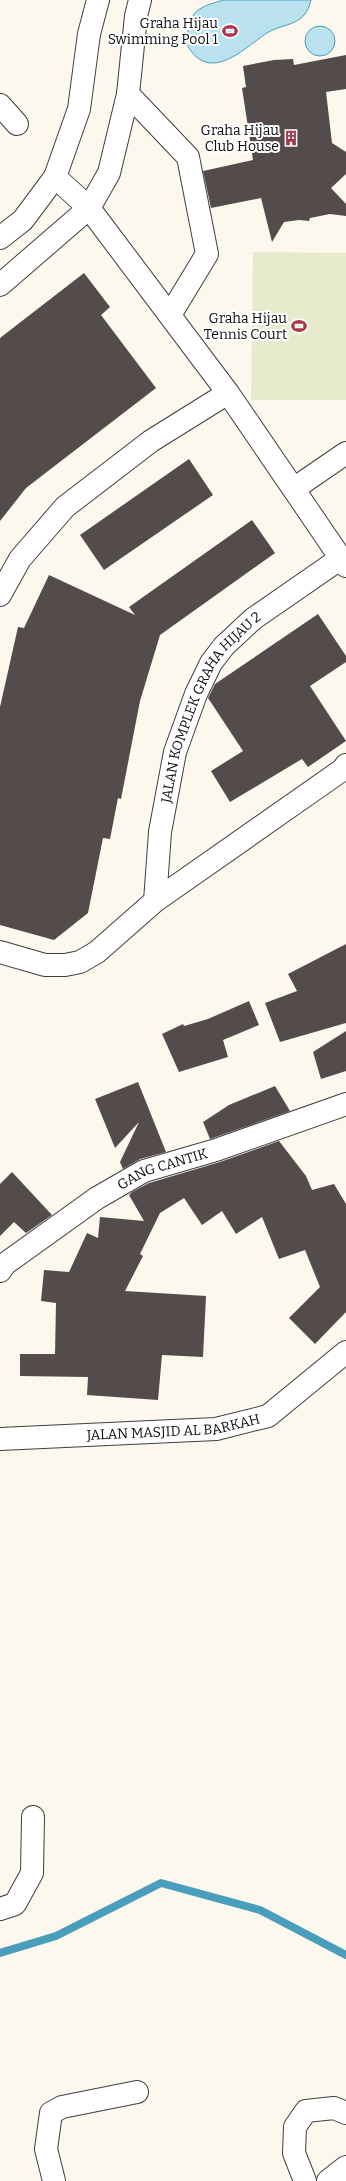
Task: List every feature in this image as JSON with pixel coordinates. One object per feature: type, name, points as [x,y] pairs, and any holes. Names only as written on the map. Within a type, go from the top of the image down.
[{"type":"street","points":[[0,238],[23,220],[54,177],[78,109],[89,34],[98,0]]},
{"type":"street","points":[[0,285],[89,208],[109,173],[128,94],[136,16],[140,0]]},
{"type":"street","points":[[128,94],[188,157],[207,254],[170,315]]},
{"type":"street","points":[[0,105],[17,124]]},
{"type":"street","name":"JALAN KOMPLEK GRAHA HIJAU 2","points":[[54,177],[89,208],[170,315],[228,393],[343,562],[253,619],[224,646],[211,663],[196,694],[175,752],[160,832],[155,901]]},
{"type":"street","points":[[0,595],[20,559],[65,507],[151,441],[228,393]]},
{"type":"street","points":[[294,488],[346,453]]},
{"type":"street","points":[[0,952],[45,965],[64,965],[80,962],[97,952],[155,901],[342,770],[346,765]]},
{"type":"street","name":"GANG CANTIK","points":[[0,1272],[5,1264],[97,1198],[144,1171],[216,1150],[346,1104]]},
{"type":"street","name":"JALAN MASJID AL BARKAH","points":[[0,1438],[216,1429],[240,1424],[268,1416],[346,1352]]},
{"type":"street","points":[[0,1909],[15,1904],[32,1874],[33,1817]]},
{"type":"street","points":[[54,2181],[46,2149],[51,2113],[62,2108],[137,2092]]},
{"type":"street","points":[[305,2181],[294,2154],[295,2127],[306,2111],[334,2108],[346,2113]]},
{"type":"street","points":[[328,2181],[346,2167]]},
{"type":"green space","name":"Graha Hijau Tennis Court","points":[[253,252],[346,253],[346,400],[251,400]]},
{"type":"water","name":"Graha Hijau Swimming Pool 1","points":[[224,0],[311,0],[304,15],[294,22],[267,33],[227,60],[216,63],[206,62],[196,57],[187,45],[191,19],[199,9]]},
{"type":"water","points":[[320,26],[331,30],[335,41],[331,52],[320,56],[309,52],[305,41],[309,30]]},
{"type":"building","name":"Graha Hijau Club House","points":[[346,55],[346,89],[326,92],[332,143],[346,152],[346,174],[331,188],[346,204],[346,216],[330,214],[310,218],[309,221],[299,220],[284,222],[272,242],[261,198],[211,208],[203,171],[253,160],[242,88],[246,87],[243,66],[274,60],[293,59],[294,65]]},
{"type":"building","points":[[84,273],[110,307],[101,315],[156,388],[26,488],[0,521],[0,338]]},
{"type":"building","points":[[189,459],[213,495],[104,570],[80,535]]},
{"type":"building","points":[[252,520],[275,553],[160,635],[140,701],[121,799],[118,798],[110,839],[103,838],[88,913],[54,940],[0,925],[0,707],[18,627],[24,628],[49,575],[135,615],[129,607]]},
{"type":"building","points":[[318,614],[346,656],[346,662],[310,686],[346,741],[308,767],[302,759],[230,802],[211,771],[243,751],[208,698],[215,684]]},
{"type":"building","points":[[346,944],[346,1023],[280,1042],[265,1003],[297,991],[288,974]]},
{"type":"building","points":[[249,1001],[259,1025],[223,1040],[228,1057],[179,1072],[162,1034],[183,1024],[184,1026],[208,1019]]},
{"type":"building","points":[[346,1031],[346,1071],[321,1079],[313,1052]]},
{"type":"building","points":[[138,1082],[166,1152],[140,1159],[123,1169],[120,1162],[139,1122],[115,1148],[95,1099]]},
{"type":"building","points":[[275,1086],[290,1111],[210,1139],[203,1122],[229,1105]]},
{"type":"building","points":[[279,1141],[306,1176],[312,1190],[334,1184],[346,1204],[346,1312],[315,1344],[289,1318],[320,1287],[305,1250],[279,1259],[262,1217],[236,1234],[222,1211],[202,1225],[184,1198],[160,1213],[140,1254],[143,1256],[125,1291],[206,1296],[203,1357],[162,1355],[158,1400],[87,1395],[88,1377],[20,1376],[20,1354],[55,1354],[56,1303],[41,1301],[44,1270],[69,1272],[87,1233],[98,1238],[100,1217],[144,1221],[129,1195],[132,1192],[149,1183],[220,1162]]},
{"type":"building","points":[[12,1172],[52,1215],[26,1233],[14,1222],[0,1236],[0,1184]]},
{"type":"waterway","points":[[0,1953],[56,1936],[161,1883],[260,1910],[346,1955]]},
{"type":"place","name":"Graha Hijau Swimming Pool 1","points":[[230,31]]},
{"type":"place","name":"Graha Hijau Club House","points":[[291,138]]},
{"type":"place","name":"Graha Hijau Tennis Court","points":[[299,326]]}]
